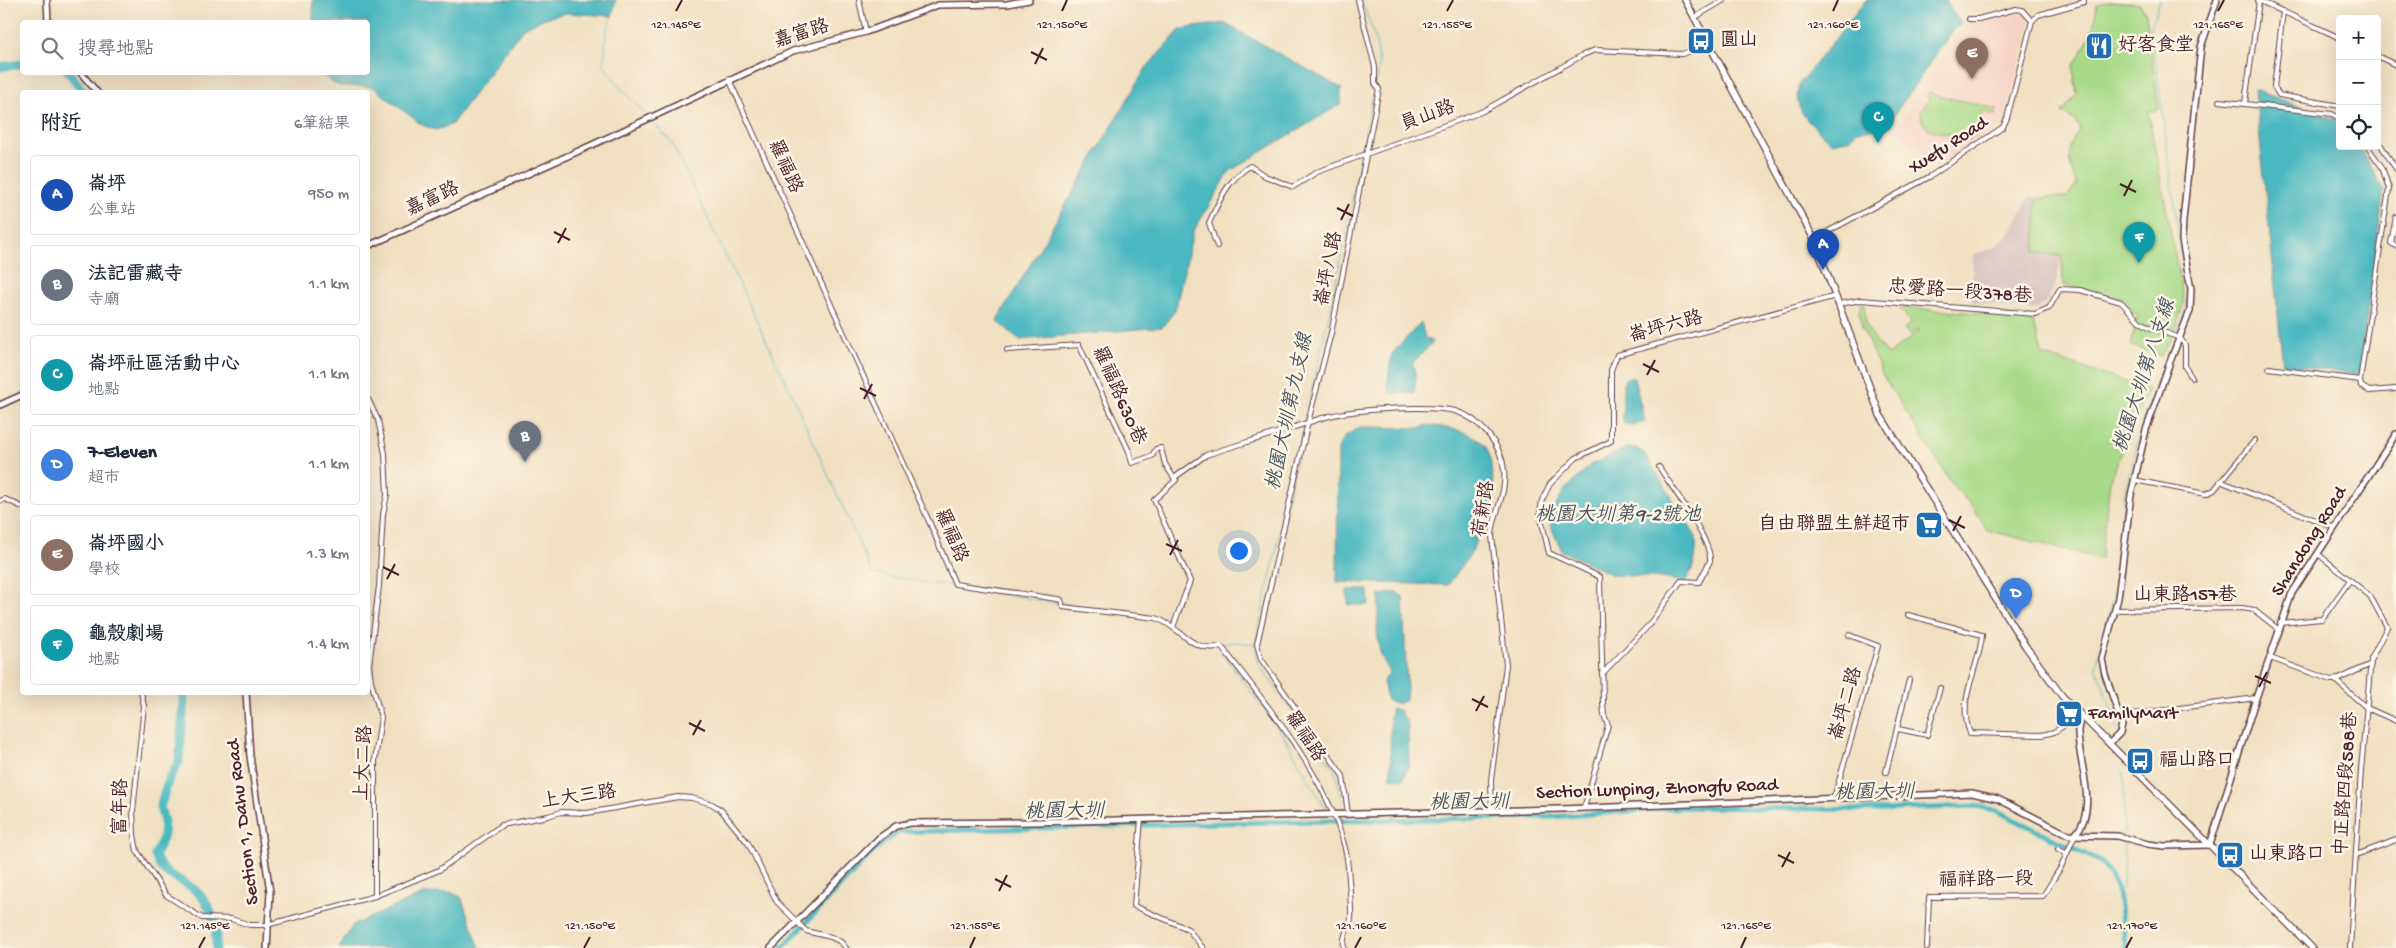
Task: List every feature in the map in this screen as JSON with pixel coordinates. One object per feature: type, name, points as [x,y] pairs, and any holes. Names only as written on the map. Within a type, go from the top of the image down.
[{"type":"main road","points":[[1685,0],[1814,239],[1880,415],[2035,660],[2062,696],[2312,948]]},
{"type":"street","points":[[47,0],[48,20]]},
{"type":"street","points":[[859,0],[866,32]]},
{"type":"street","name":"嘉富路","points":[[370,245],[793,51],[866,32],[938,5],[1007,4],[1029,0]]},
{"type":"street","name":"崙坪八路","points":[[1348,814],[1343,776],[1261,659],[1257,644],[1308,422],[1332,329],[1379,88],[1375,83],[1376,67],[1358,0]]},
{"type":"street","points":[[1694,18],[1724,0]]},
{"type":"street","points":[[1969,19],[1978,19],[2016,9],[2022,10],[2032,21],[2038,15],[2084,2],[2084,0]]},
{"type":"street","points":[[2110,743],[2120,733],[2122,724],[2105,674],[2102,659],[2115,610],[2134,480],[2146,430],[2177,337],[2190,311],[2191,288],[2182,240],[2201,47],[2217,0]]},
{"type":"street","points":[[2245,103],[2258,0],[2336,36]]},
{"type":"street","points":[[2283,11],[2274,87],[2279,95],[2336,105]]},
{"type":"street","name":"Xuefu Road","points":[[1814,239],[1931,176],[2003,126],[2007,118],[2032,21]]},
{"type":"street","name":"員山路","points":[[1217,246],[1209,229],[1209,223],[1225,190],[1250,166],[1265,176],[1293,187],[1317,172],[1481,112],[1595,50],[1682,54],[1709,44]]},
{"type":"street","points":[[2381,58],[2396,65]]},
{"type":"street","points":[[83,75],[95,90]]},
{"type":"street","name":"羅福路","points":[[730,79],[932,528],[955,584],[1061,600],[1063,605],[1156,618],[1172,627],[1200,648],[1221,646],[1264,702],[1306,764],[1335,817]]},
{"type":"street","points":[[2219,101],[2332,114],[2336,116]]},
{"type":"street","points":[[2381,145],[2396,169]]},
{"type":"street","points":[[2370,150],[2382,167],[2389,189],[2360,380],[2364,389],[2369,391],[2396,389]]},
{"type":"street","points":[[2396,217],[2391,243],[2396,246]]},
{"type":"street","name":"忠愛路一段378巷","points":[[1839,304],[1861,300],[2035,314],[2049,308],[2060,289],[2065,288],[2121,302],[2140,321],[2149,327],[2177,337]]},
{"type":"street","name":"崙坪六路","points":[[1584,808],[1608,725],[1604,715],[1600,576],[1549,553],[1540,514],[1542,500],[1550,484],[1576,458],[1611,441],[1611,370],[1617,355],[1836,296]]},
{"type":"street","points":[[2177,337],[2185,345],[2185,367],[2192,378]]},
{"type":"street","name":"羅福路630巷","points":[[1007,350],[1079,345],[1129,451],[1132,463],[1152,456],[1156,449],[1161,448],[1165,464],[1174,478]]},
{"type":"street","points":[[2269,368],[2360,380]]},
{"type":"street","points":[[0,405],[20,397]]},
{"type":"street","name":"上大二路","points":[[370,403],[378,420],[386,468],[387,495],[370,665],[371,680],[381,717],[375,760],[375,896]]},
{"type":"street","name":"荷新路","points":[[1172,627],[1190,581],[1154,500],[1176,480],[1174,478],[1206,455],[1332,415],[1368,410],[1439,409],[1457,412],[1481,427],[1490,436],[1501,457],[1504,470],[1503,497],[1492,527],[1506,665],[1490,780],[1492,811]]},
{"type":"street","name":"Shandong Road","points":[[2210,845],[2279,626],[2292,593],[2396,434]]},
{"type":"street","points":[[2134,480],[2206,494],[2214,490],[2255,440]]},
{"type":"street","points":[[1602,674],[1648,626],[1682,582],[1699,582],[1710,561],[1709,551],[1692,518],[1659,467]]},
{"type":"street","points":[[2220,481],[2335,528]]},
{"type":"street","points":[[0,500],[5,499],[20,506]]},
{"type":"street","points":[[2279,626],[2322,619],[2350,580],[2318,554]]},
{"type":"street","name":"中正路四段588巷","points":[[2350,580],[2370,596],[2387,627],[2372,654],[2350,948]]},
{"type":"street","name":"山東路157巷","points":[[2115,610],[2242,608],[2254,610],[2279,626]]},
{"type":"street","points":[[1908,615],[1982,635],[1967,692],[1968,727],[1970,733],[2042,735],[2054,732],[2081,715]]},
{"type":"street","name":"崙坪二路","points":[[1834,798],[1878,646],[1849,635]]},
{"type":"street","points":[[2270,658],[2335,680],[2367,708],[2396,722]]},
{"type":"street","points":[[2335,680],[2371,664]]},
{"type":"street","points":[[1886,772],[1909,680]]},
{"type":"street","points":[[1898,728],[1927,735],[1940,688]]},
{"type":"street","name":"富年路","points":[[142,695],[144,706],[133,811],[137,851],[162,891],[170,898],[208,919],[232,919],[250,925],[267,925]]},
{"type":"street","name":"Section 1, Dahu Road","points":[[246,695],[250,756],[270,892],[271,906],[267,925],[267,948]]},
{"type":"street","points":[[2119,716],[2256,698]]},
{"type":"street","points":[[2058,849],[2067,852],[2071,841],[2083,824],[2086,778],[2078,731],[2081,715]]},
{"type":"street","name":"Section Lunping, Zhongfu Road","points":[[771,948],[879,838],[896,826],[911,823],[1335,817],[1348,814],[1584,808],[1972,793],[1987,795],[2075,836]]},
{"type":"street","name":"上大三路","points":[[267,925],[375,896],[439,870],[502,825],[548,816],[553,812],[587,813],[660,799],[692,798],[712,804],[721,810],[738,828],[748,843],[777,902],[806,931],[831,937],[841,942],[846,948]]},
{"type":"street","points":[[1335,817],[1342,836],[1347,860],[1351,918],[1346,929],[1344,948]]},
{"type":"street","points":[[1141,820],[1134,906],[1188,929],[1204,948]]},
{"type":"street","points":[[2075,836],[2122,837],[2156,845],[2210,845]]},
{"type":"street","points":[[2356,854],[2396,840]]},
{"type":"street","name":"福祥路一段","points":[[1927,948],[1929,897],[2043,896],[2067,852]]},
{"type":"shaded area","points":[[2018,12],[2025,15],[2030,24],[2005,115],[1998,126],[1938,168],[1897,127],[1963,27],[1972,22]]},
{"type":"shaded area","points":[[2030,197],[2037,198],[2035,252],[2062,256],[2055,286],[2046,302],[2036,310],[1972,302],[1973,255],[1995,247],[2011,231]]},
{"type":"green space","points":[[2114,1],[2140,4],[2146,14],[2159,109],[2148,112],[2184,302],[2174,333],[2161,356],[2130,345],[2138,317],[2123,300],[2063,285],[2062,256],[2035,252],[2037,198],[2067,197],[2077,185],[2070,162],[2070,149],[2080,128],[2074,120],[2062,112],[2077,94],[2073,67],[2093,31],[2097,4]]},
{"type":"green space","points":[[1928,93],[1997,109],[1996,115],[1981,111],[1983,120],[1981,128],[1977,135],[1970,140],[1928,129],[1922,121],[1921,110],[1930,98],[1927,97]]},
{"type":"green space","points":[[1861,304],[1865,304],[1867,327],[1888,355],[1920,330],[1916,330],[1910,335],[1904,329],[1911,322],[1898,307],[2031,317],[2043,355],[2148,389],[2110,481],[2101,559],[1987,530],[1974,509],[1952,484],[1882,374],[1862,327],[1859,312]]},
{"type":"water","points":[[313,0],[616,0],[612,16],[567,13],[545,18],[523,28],[451,125],[436,130],[422,125],[373,87],[340,86],[324,75],[370,75],[370,20],[313,20]]},
{"type":"water","points":[[1866,0],[1945,0],[1961,24],[1953,30],[1885,128],[1856,131],[1850,139],[1832,143],[1805,118],[1801,111],[1797,94],[1799,84]]},
{"type":"water","points":[[1224,23],[1341,88],[1341,104],[1230,171],[1193,232],[1175,311],[1162,327],[1020,340],[997,321],[1146,68],[1181,29]]},
{"type":"water","points":[[2255,90],[2336,120],[2336,150],[2361,150],[2384,190],[2359,374],[2283,365]]},
{"type":"water","points":[[1421,322],[1425,338],[1433,342],[1413,363],[1416,379],[1414,393],[1389,393],[1391,355]]},
{"type":"water","points":[[1626,378],[1634,378],[1645,422],[1631,425],[1623,423],[1623,384]]},
{"type":"water","points":[[1428,425],[1469,434],[1487,449],[1495,494],[1489,512],[1476,516],[1472,523],[1476,540],[1472,552],[1448,585],[1337,582],[1338,449],[1345,436],[1360,427],[1420,428]]},
{"type":"water","name":"桃園大圳第9-2號池","points":[[1627,448],[1636,448],[1645,454],[1696,537],[1695,561],[1685,582],[1655,577],[1613,575],[1562,551],[1550,525],[1554,509],[1564,491],[1590,465]]},
{"type":"water","points":[[1347,590],[1368,590],[1369,605],[1348,605]]},
{"type":"water","points":[[1396,592],[1403,597],[1407,689],[1406,699],[1398,704],[1387,700],[1383,681],[1390,673],[1381,654],[1377,630],[1380,595]]},
{"type":"water","points":[[1392,708],[1399,710],[1408,724],[1409,764],[1404,779],[1391,778],[1390,716]]},
{"type":"water","points":[[450,892],[461,897],[480,948],[339,948],[353,925],[423,894]]},
{"type":"waterway","name":"桃園大圳第九支線","points":[[1361,0],[1373,30],[1378,52],[1379,63],[1376,83]]},
{"type":"waterway","name":"桃園大圳第八支線","points":[[2160,0],[2151,26],[2187,298],[2185,313],[2176,335]]},
{"type":"waterway","points":[[612,16],[606,34],[604,65],[618,85],[647,116]]},
{"type":"waterway","points":[[0,67],[20,64]]},
{"type":"waterway","points":[[70,75],[82,90]]},
{"type":"waterway","name":"桃園大圳第九支線","points":[[1361,154],[1375,87]]},
{"type":"waterway","points":[[650,119],[672,143],[786,382],[873,574],[1118,612]]},
{"type":"waterway","name":"桃園大圳第九支線","points":[[1344,810],[1335,770],[1259,665],[1255,644],[1335,287],[1360,158]]},
{"type":"waterway","name":"桃園大圳第八支線","points":[[2116,728],[2116,721],[2096,667],[2114,593],[2124,496],[2142,423],[2175,339]]},
{"type":"waterway","points":[[1178,629],[1200,644]]},
{"type":"waterway","points":[[1208,645],[1237,642],[1255,644]]},
{"type":"waterway","points":[[1222,652],[1285,738],[1327,812]]},
{"type":"waterway","points":[[183,695],[184,700],[179,762],[169,779],[160,807],[164,821],[163,838],[155,855],[164,870],[196,891],[207,904],[214,920],[216,948]]},
{"type":"waterway","name":"桃園大圳第八支線","points":[[2124,772],[2124,835]]},
{"type":"waterway","name":"桃園大圳","points":[[782,948],[867,858],[886,840],[900,832],[1221,823],[1550,817],[1686,807],[1878,810],[1975,806],[1995,810],[2101,862],[2112,878],[2118,893],[2126,948]]},
{"type":"waterway","name":"桃園大圳第八支線","points":[[2118,893],[2123,889],[2124,839]]},
{"type":"place","name":"圓山","points":[[1701,41]]},
{"type":"place","name":"好客食堂","points":[[2099,46]]},
{"type":"place","name":"崙坪國小","points":[[1972,79]]},
{"type":"place","name":"崙坪社區活動中心","points":[[1878,143]]},
{"type":"place","name":"龜殼劇場","points":[[2139,263]]},
{"type":"place","name":"崙坪","points":[[1823,270]]},
{"type":"place","name":"法記雷藏寺","points":[[525,462]]},
{"type":"place","name":"自由聯盟生鮮超市","points":[[1929,525]]},
{"type":"place","name":"7-Eleven","points":[[2016,619]]},
{"type":"place","name":"FamilyMart","points":[[2069,714]]},
{"type":"place","name":"福山路口","points":[[2140,761]]},
{"type":"place","name":"山東路口","points":[[2230,855]]}]
